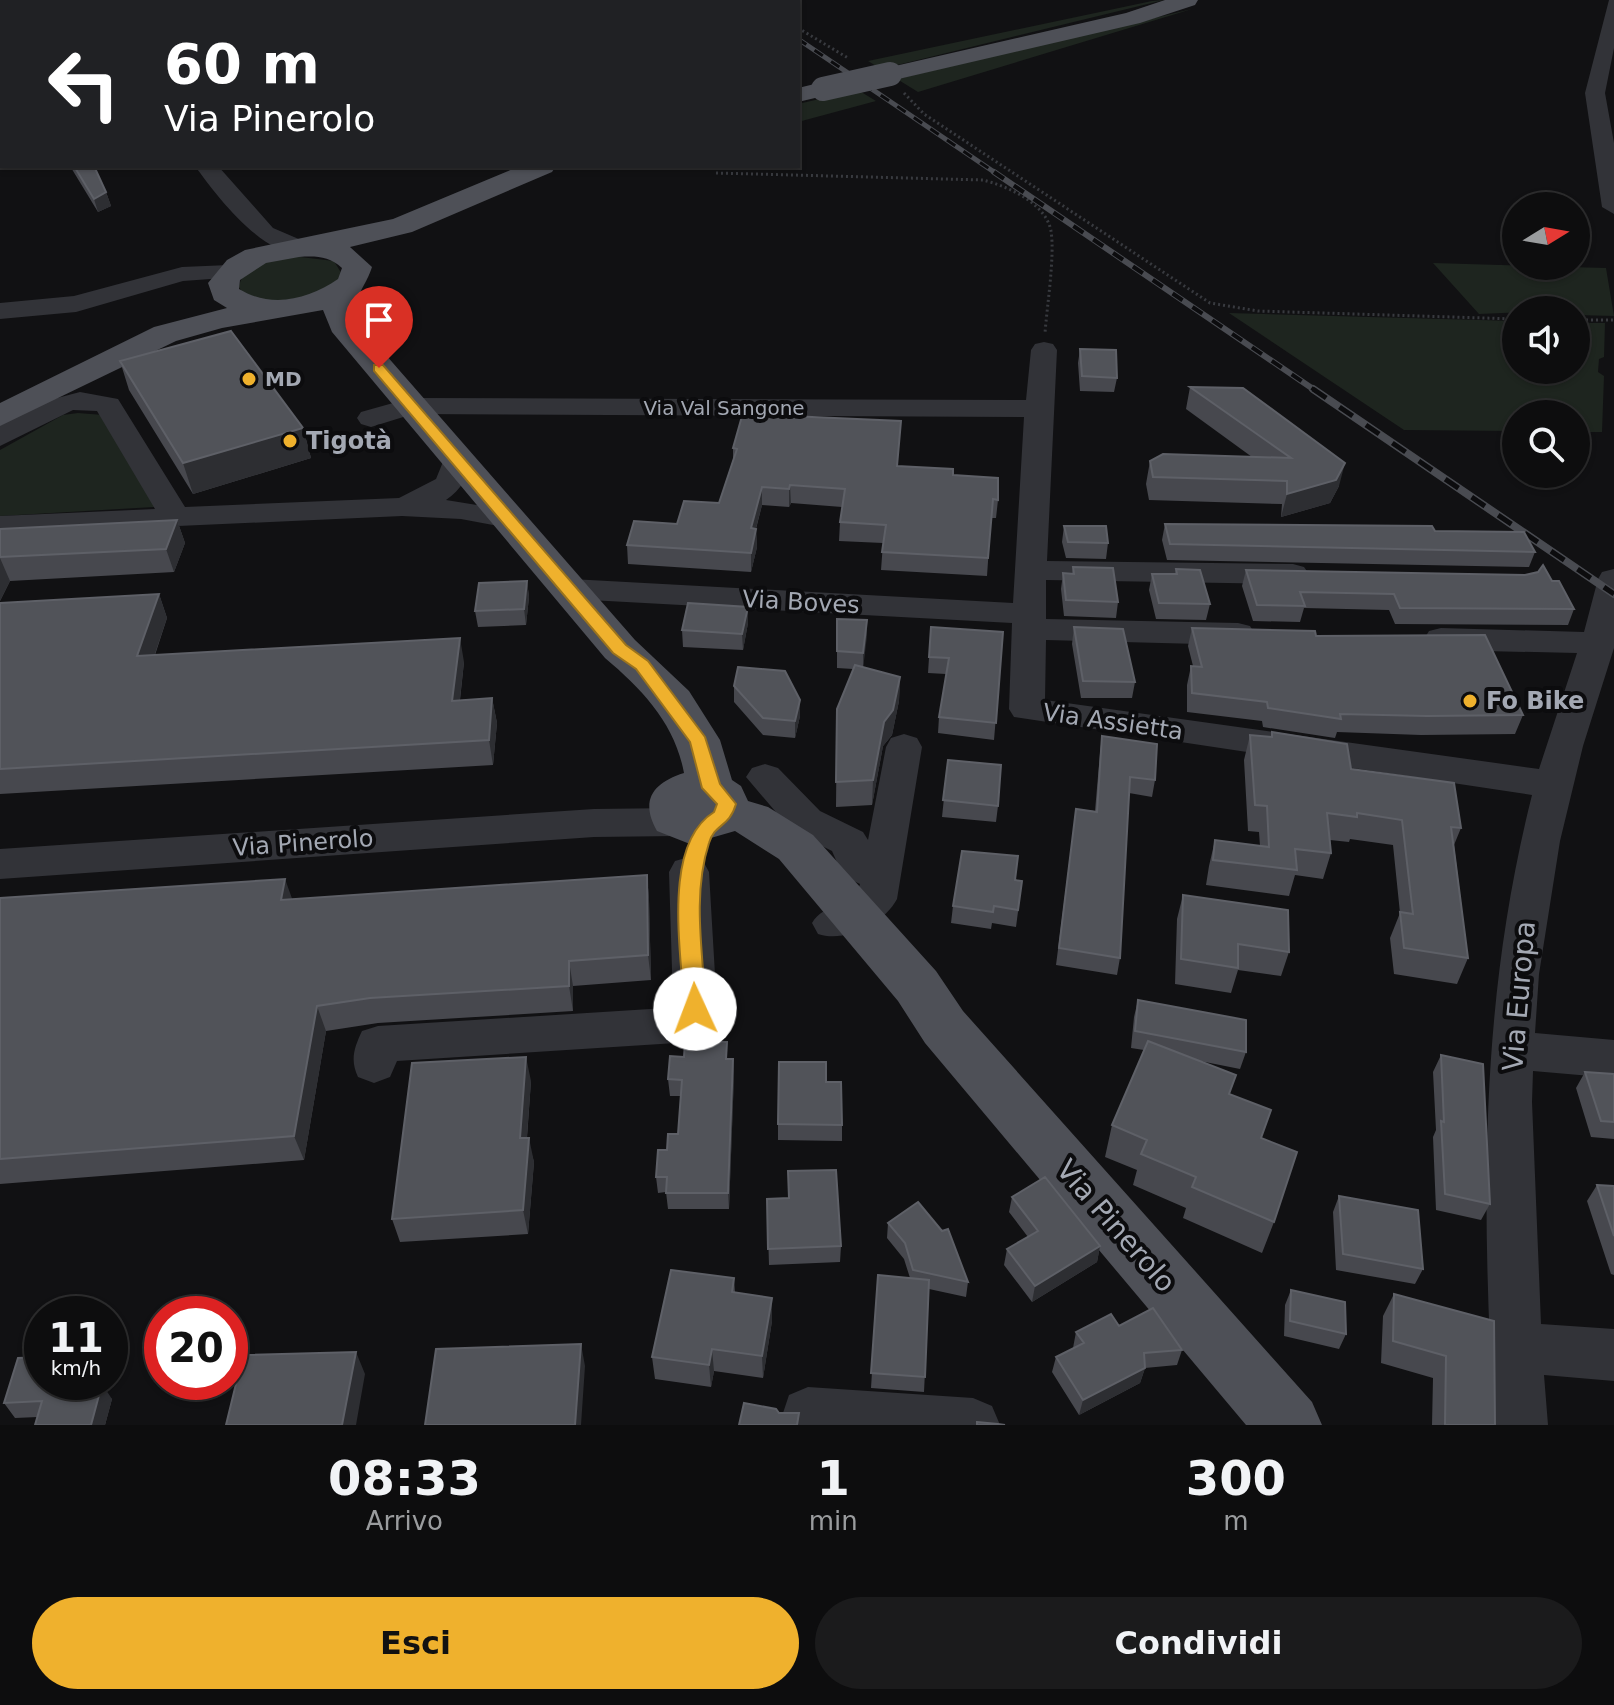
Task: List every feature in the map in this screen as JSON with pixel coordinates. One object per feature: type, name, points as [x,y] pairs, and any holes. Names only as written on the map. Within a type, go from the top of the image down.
[{"type":"main road","points":[[800,95],[823,89],[896,82],[1132,18],[1187,0]]},
{"type":"main road","points":[[0,416],[165,334],[197,310],[233,271],[304,248],[402,226],[538,168]]},
{"type":"main road","points":[[348,294],[371,248],[402,226]]},
{"type":"main road","points":[[304,248],[341,253],[348,294],[411,406],[620,649],[636,686],[681,750],[699,810]]},
{"type":"main road","points":[[233,271],[225,293],[235,301],[279,308]]},
{"type":"main road","points":[[165,334],[218,319],[348,294]]},
{"type":"main road","name":"Via Pinerolo","points":[[699,810],[764,847],[844,918],[903,994],[944,1027],[1289,1425]]},
{"type":"street","points":[[1613,200],[1595,93],[1614,4]]},
{"type":"street","points":[[208,168],[265,233],[304,248]]},
{"type":"street","points":[[0,311],[76,304],[182,274],[233,271],[252,220]]},
{"type":"street","name":"Via Assietta","points":[[1044,350],[1038,409],[1027,709],[1555,785]]},
{"type":"street","points":[[98,400],[129,382]]},
{"type":"street","points":[[0,437],[73,400],[98,400],[108,405],[176,518]]},
{"type":"street","name":"Via Val Sangone","points":[[371,418],[411,406],[1038,409]]},
{"type":"street","points":[[402,507],[430,498],[449,484],[456,473],[457,458]]},
{"type":"street","points":[[0,525],[176,518],[363,496],[402,507],[461,510],[509,519]]},
{"type":"street","points":[[1031,570],[1330,574]]},
{"type":"street","name":"Via Europa","points":[[1521,1425],[1511,1050],[1517,968],[1555,785],[1600,643],[1614,579]]},
{"type":"street","name":"Via Boves","points":[[571,589],[1030,622],[1267,635]]},
{"type":"street","points":[[1410,638],[1600,643]]},
{"type":"street","points":[[844,918],[877,899],[904,747]]},
{"type":"street","points":[[374,1064],[378,1044],[676,1025],[695,1009],[689,872],[699,810],[765,777],[806,821],[849,842],[857,866],[870,872],[884,872]]},
{"type":"street","name":"Via Pinerolo","points":[[0,864],[606,823],[699,810]]},
{"type":"street","points":[[1511,1050],[1614,1059]]},
{"type":"street","points":[[1517,1348],[1614,1355]]},
{"type":"street","points":[[806,1425],[808,1414],[973,1425]]},
{"type":"path","points":[[800,29],[835,53],[855,60]]},
{"type":"path","points":[[896,82],[924,114],[1210,303],[1258,311],[1502,319]]},
{"type":"path","points":[[716,173],[983,180],[1005,186],[1038,210],[1047,219],[1051,231],[1044,350]]},
{"type":"path","points":[[1590,320],[1614,320]]},
{"type":"shaded area","points":[[1164,0],[881,69],[868,61],[1152,1]]},
{"type":"shaded area","points":[[1192,9],[918,92],[897,79]]},
{"type":"shaded area","points":[[858,90],[876,101],[800,121],[800,104]]},
{"type":"shaded area","points":[[292,256],[334,261],[343,276],[317,296],[268,302],[242,292],[239,287],[241,279],[252,268]]},
{"type":"shaded area","points":[[1433,263],[1502,265],[1502,280],[1590,280],[1590,268],[1606,268],[1614,316],[1590,315],[1590,296],[1502,296],[1502,313],[1479,314]]},
{"type":"shaded area","points":[[1229,313],[1502,321],[1502,384],[1590,384],[1590,323],[1605,323],[1604,357],[1599,359],[1598,372],[1604,376],[1602,432],[1590,432],[1590,400],[1502,400],[1502,431],[1404,430]]},
{"type":"shaded area","points":[[63,415],[103,415],[155,502],[154,507],[0,516],[0,450]]},
{"type":"building","points":[[75,168],[95,168],[106,192],[94,199]]},
{"type":"building","points":[[231,331],[303,428],[183,463],[120,361]]},
{"type":"building","points":[[1080,349],[1116,350],[1117,378],[1082,376]]},
{"type":"building","points":[[1190,387],[1243,388],[1345,463],[1336,480],[1287,494],[1287,481],[1153,477],[1150,461],[1163,454],[1291,458]]},
{"type":"building","points":[[744,409],[791,413],[790,416],[901,421],[897,466],[953,469],[953,475],[998,478],[998,500],[993,499],[988,558],[882,552],[886,525],[840,522],[845,489],[790,485],[789,489],[762,487],[751,528],[756,529],[751,553],[627,545],[634,521],[677,524],[684,501],[719,503],[737,449],[733,448]]},
{"type":"building","points":[[177,520],[166,549],[0,557],[0,529]]},
{"type":"building","points":[[1165,524],[1432,526],[1435,531],[1524,532],[1535,552],[1170,544]]},
{"type":"building","points":[[1064,526],[1106,526],[1108,543],[1068,542]]},
{"type":"building","points":[[1543,565],[1552,581],[1559,581],[1574,609],[1400,608],[1394,594],[1300,592],[1305,606],[1257,605],[1246,570],[1525,575],[1538,572]]},
{"type":"building","points":[[1073,567],[1113,568],[1118,602],[1066,600],[1063,573],[1074,574]]},
{"type":"building","points":[[1176,569],[1200,570],[1210,604],[1159,603],[1152,574],[1177,574]]},
{"type":"building","points":[[527,581],[524,609],[475,611],[479,583]]},
{"type":"building","points":[[159,594],[137,656],[460,638],[452,701],[492,698],[489,740],[0,769],[0,603]]},
{"type":"building","points":[[688,603],[748,607],[742,634],[682,630]]},
{"type":"building","points":[[837,619],[867,620],[863,653],[837,651]]},
{"type":"building","points":[[931,627],[1003,632],[996,723],[939,717],[949,658],[929,657]]},
{"type":"building","points":[[1074,627],[1123,629],[1135,682],[1083,681]]},
{"type":"building","points":[[1192,628],[1315,631],[1316,636],[1485,635],[1523,715],[1340,714],[1341,719],[1268,708],[1267,702],[1192,693],[1191,666],[1202,667]]},
{"type":"building","points":[[855,665],[900,677],[893,710],[884,722],[873,780],[836,782],[837,709]]},
{"type":"building","points":[[738,667],[785,671],[800,700],[795,721],[763,718],[734,686]]},
{"type":"building","points":[[1272,732],[1347,744],[1351,769],[1454,783],[1461,828],[1451,827],[1468,958],[1404,948],[1400,912],[1413,914],[1402,820],[1357,813],[1357,817],[1327,813],[1331,853],[1295,849],[1297,870],[1213,860],[1215,840],[1269,847],[1267,806],[1255,805],[1250,735],[1272,737]]},
{"type":"building","points":[[1102,736],[1157,744],[1155,780],[1130,777],[1120,958],[1059,948],[1076,809],[1097,812]]},
{"type":"building","points":[[948,760],[1001,765],[998,806],[943,800]]},
{"type":"building","points":[[962,851],[1018,856],[1015,880],[1022,881],[1018,910],[994,906],[993,912],[953,906]]},
{"type":"building","points":[[647,875],[648,955],[569,961],[569,986],[370,998],[317,1006],[294,1136],[0,1159],[0,898],[285,879],[281,900]]},
{"type":"building","points":[[1183,895],[1288,910],[1289,952],[1238,944],[1238,968],[1181,959]]},
{"type":"building","points":[[1138,1000],[1246,1020],[1246,1052],[1135,1031]]},
{"type":"building","points":[[685,1041],[727,1042],[726,1059],[733,1059],[728,1193],[666,1193],[667,1177],[656,1177],[658,1150],[667,1150],[668,1134],[678,1134],[682,1080],[668,1079],[670,1056],[684,1057]]},
{"type":"building","points":[[1148,1041],[1236,1075],[1229,1094],[1271,1110],[1261,1138],[1297,1152],[1274,1222],[1192,1187],[1196,1177],[1141,1154],[1147,1140],[1112,1125]]},
{"type":"building","points":[[1441,1055],[1483,1064],[1490,1204],[1445,1194]]},
{"type":"building","points":[[526,1057],[520,1138],[529,1138],[523,1210],[392,1219],[412,1063]]},
{"type":"building","points":[[779,1062],[826,1062],[826,1082],[841,1082],[842,1125],[778,1124]]},
{"type":"building","points":[[1585,1072],[1614,1074],[1614,1122],[1601,1121]]},
{"type":"building","points":[[836,1170],[841,1246],[768,1249],[767,1199],[789,1198],[788,1171]]},
{"type":"building","points":[[1045,1177],[1100,1246],[1035,1286],[1007,1249],[1038,1231],[1012,1197]]},
{"type":"building","points":[[1597,1185],[1614,1186],[1614,1236]]},
{"type":"building","points":[[1339,1196],[1418,1210],[1423,1269],[1343,1254]]},
{"type":"building","points":[[918,1202],[942,1231],[948,1229],[968,1282],[913,1270],[905,1243],[888,1223]]},
{"type":"building","points":[[671,1270],[734,1278],[732,1292],[772,1298],[762,1356],[712,1349],[709,1365],[652,1357]]},
{"type":"building","points":[[878,1275],[929,1280],[925,1377],[871,1373]]},
{"type":"building","points":[[1291,1290],[1345,1302],[1346,1334],[1290,1321]]},
{"type":"building","points":[[1394,1294],[1494,1321],[1495,1425],[1445,1425],[1446,1356],[1393,1341]]},
{"type":"building","points":[[1153,1308],[1182,1350],[1144,1353],[1145,1368],[1083,1400],[1056,1357],[1084,1343],[1076,1332],[1111,1314],[1119,1326]]},
{"type":"building","points":[[581,1344],[575,1425],[425,1425],[436,1349]]},
{"type":"building","points":[[356,1352],[342,1425],[226,1425],[232,1400],[248,1400],[248,1355]]},
{"type":"building","points":[[18,1358],[24,1358],[24,1400],[98,1400],[91,1425],[35,1425],[42,1401],[4,1403]]},
{"type":"building","points":[[744,1403],[776,1409],[779,1413],[799,1413],[797,1425],[739,1425]]},
{"type":"building","points":[[977,1422],[998,1424],[1005,1425],[977,1425]]},
{"type":"railway","points":[[800,40],[997,174]]},
{"type":"railway","points":[[994,172],[1316,391]]},
{"type":"railway","points":[[1313,389],[1614,594]]},
{"type":"place","name":"MD","points":[[249,379]]},
{"type":"place","name":"Tigotà","points":[[290,441]]},
{"type":"place","name":"Fo Bike","points":[[1470,701]]},
{"type":"route","points":[[379,368],[620,649],[642,665],[699,741],[711,788],[719,792],[727,804],[723,816],[707,826],[701,835],[689,872],[695,1009]]}]
